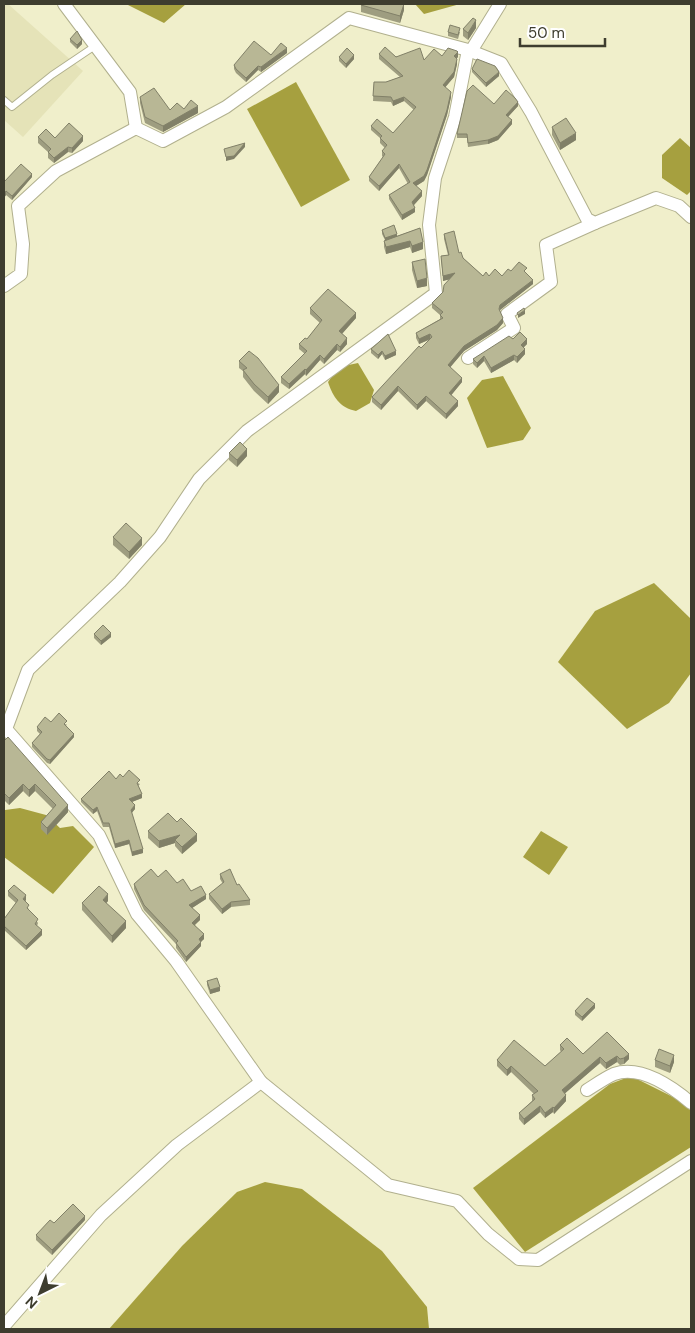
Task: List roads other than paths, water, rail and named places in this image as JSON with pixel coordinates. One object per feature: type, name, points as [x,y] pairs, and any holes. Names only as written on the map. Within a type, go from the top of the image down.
[{"type":"street","points":[[64,4],[130,92],[136,128]]},
{"type":"street","points":[[500,4],[470,50],[455,117],[435,178],[429,225],[436,293],[247,431],[199,479],[160,537],[127,574],[28,670],[5,729],[99,835],[137,914],[176,961],[261,1082],[388,1185],[457,1201],[488,1234],[519,1259],[538,1260],[691,1161]]},
{"type":"street","points":[[136,128],[163,142],[226,107],[349,18],[470,50],[502,64],[531,112],[588,219],[596,223]]},
{"type":"street","points":[[4,286],[21,274],[24,244],[18,206],[56,171],[136,128]]},
{"type":"street","points":[[468,358],[514,328],[508,314],[551,282],[546,245],[656,198],[679,206],[691,217]]},
{"type":"street","points":[[586,1090],[614,1074],[640,1072],[678,1092],[691,1103]]},
{"type":"street","points":[[4,1326],[101,1215],[177,1145],[261,1082]]},
{"type":"lane","points":[[4,100],[12,107],[52,75],[95,46]]}]
